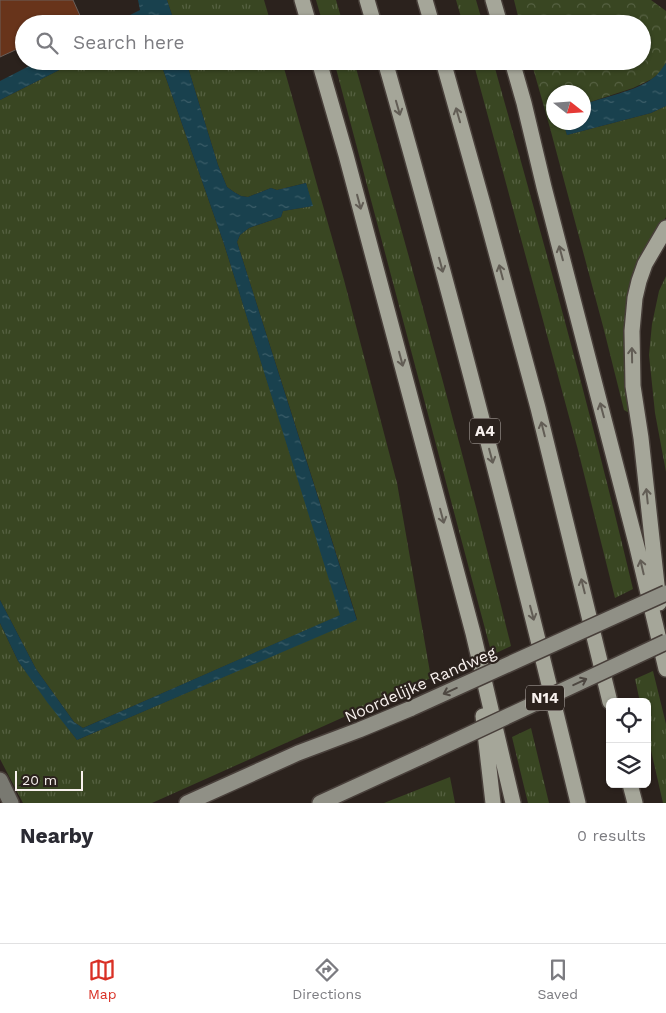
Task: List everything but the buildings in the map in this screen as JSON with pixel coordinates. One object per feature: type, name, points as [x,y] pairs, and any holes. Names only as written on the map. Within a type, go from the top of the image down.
[{"type":"highway","points":[[302,0],[306,15]]},
{"type":"highway","points":[[367,0],[371,15]]},
{"type":"highway","points":[[426,0],[430,15]]},
{"type":"highway","points":[[493,0],[497,15]]},
{"type":"highway","points":[[322,70],[349,164],[473,633],[513,803]]},
{"type":"highway","name":"A4","points":[[388,70],[417,172],[482,420],[578,803]]},
{"type":"highway","points":[[446,70],[540,417],[609,698]]},
{"type":"highway","points":[[515,70],[666,667]]},
{"type":"highway","points":[[666,228],[645,264],[639,281],[635,298],[632,331],[633,386],[641,438],[666,667]]},
{"type":"highway","points":[[473,633],[493,803]]},
{"type":"highway","points":[[631,788],[635,803]]},
{"type":"main road","name":"Noordelijke Randweg","points":[[187,803],[298,754],[412,708],[666,593]]},
{"type":"main road","name":"N14","points":[[320,803],[666,642]]},
{"type":"main road","points":[[0,780],[11,803]]},
{"type":"green space","points":[[167,0],[264,0],[268,15],[172,15]]},
{"type":"green space","points":[[316,0],[336,0],[340,15],[320,15]]},
{"type":"green space","points":[[456,0],[476,0],[480,15],[460,15]]},
{"type":"green space","points":[[514,0],[651,0],[666,11],[666,63],[661,71],[652,79],[633,88],[591,102],[591,85],[546,85],[546,114],[534,70],[651,70],[651,15],[518,15]]},
{"type":"green space","points":[[59,70],[163,70],[224,244],[341,615],[83,728],[74,722],[36,669],[0,600],[0,100]]},
{"type":"green space","points":[[189,70],[285,70],[344,280],[397,483],[431,678],[152,803],[23,803],[0,759],[0,623],[18,661],[77,740],[357,619],[237,242],[240,235],[249,228],[281,217],[283,211],[312,206],[306,183],[277,190],[271,188],[248,197],[241,196],[227,187],[218,165]]},
{"type":"green space","points":[[336,70],[357,70],[455,426],[511,646],[492,655]]},
{"type":"green space","points":[[475,70],[496,70],[583,390],[633,589],[615,598],[578,450]]},
{"type":"green space","points":[[666,106],[666,217],[652,240],[626,323],[624,359],[631,414],[624,410],[551,130],[566,130],[567,135],[651,113]]},
{"type":"green space","points":[[666,276],[666,472],[655,413],[649,355],[652,324],[659,291]]},
{"type":"green space","points":[[653,671],[666,724],[666,803],[663,803],[651,750],[651,698],[639,698],[635,679]]},
{"type":"green space","points":[[531,728],[549,803],[528,803],[512,737]]},
{"type":"green space","points":[[450,777],[455,803],[384,803]]},
{"type":"water","points":[[138,0],[167,0],[172,15],[130,15],[140,10]]},
{"type":"water","points":[[666,63],[666,106],[651,113],[591,129],[591,102],[639,86],[659,73]]},
{"type":"water","points":[[21,70],[59,70],[0,100],[0,81]]},
{"type":"water","points":[[163,70],[189,70],[218,165],[227,187],[241,196],[248,197],[271,188],[277,190],[306,183],[313,206],[283,211],[281,217],[249,228],[240,235],[237,242],[357,620],[77,740],[18,661],[0,623],[0,600],[36,669],[74,722],[83,728],[340,615],[224,244]]},
{"type":"water","points":[[565,130],[586,130],[567,135]]}]
